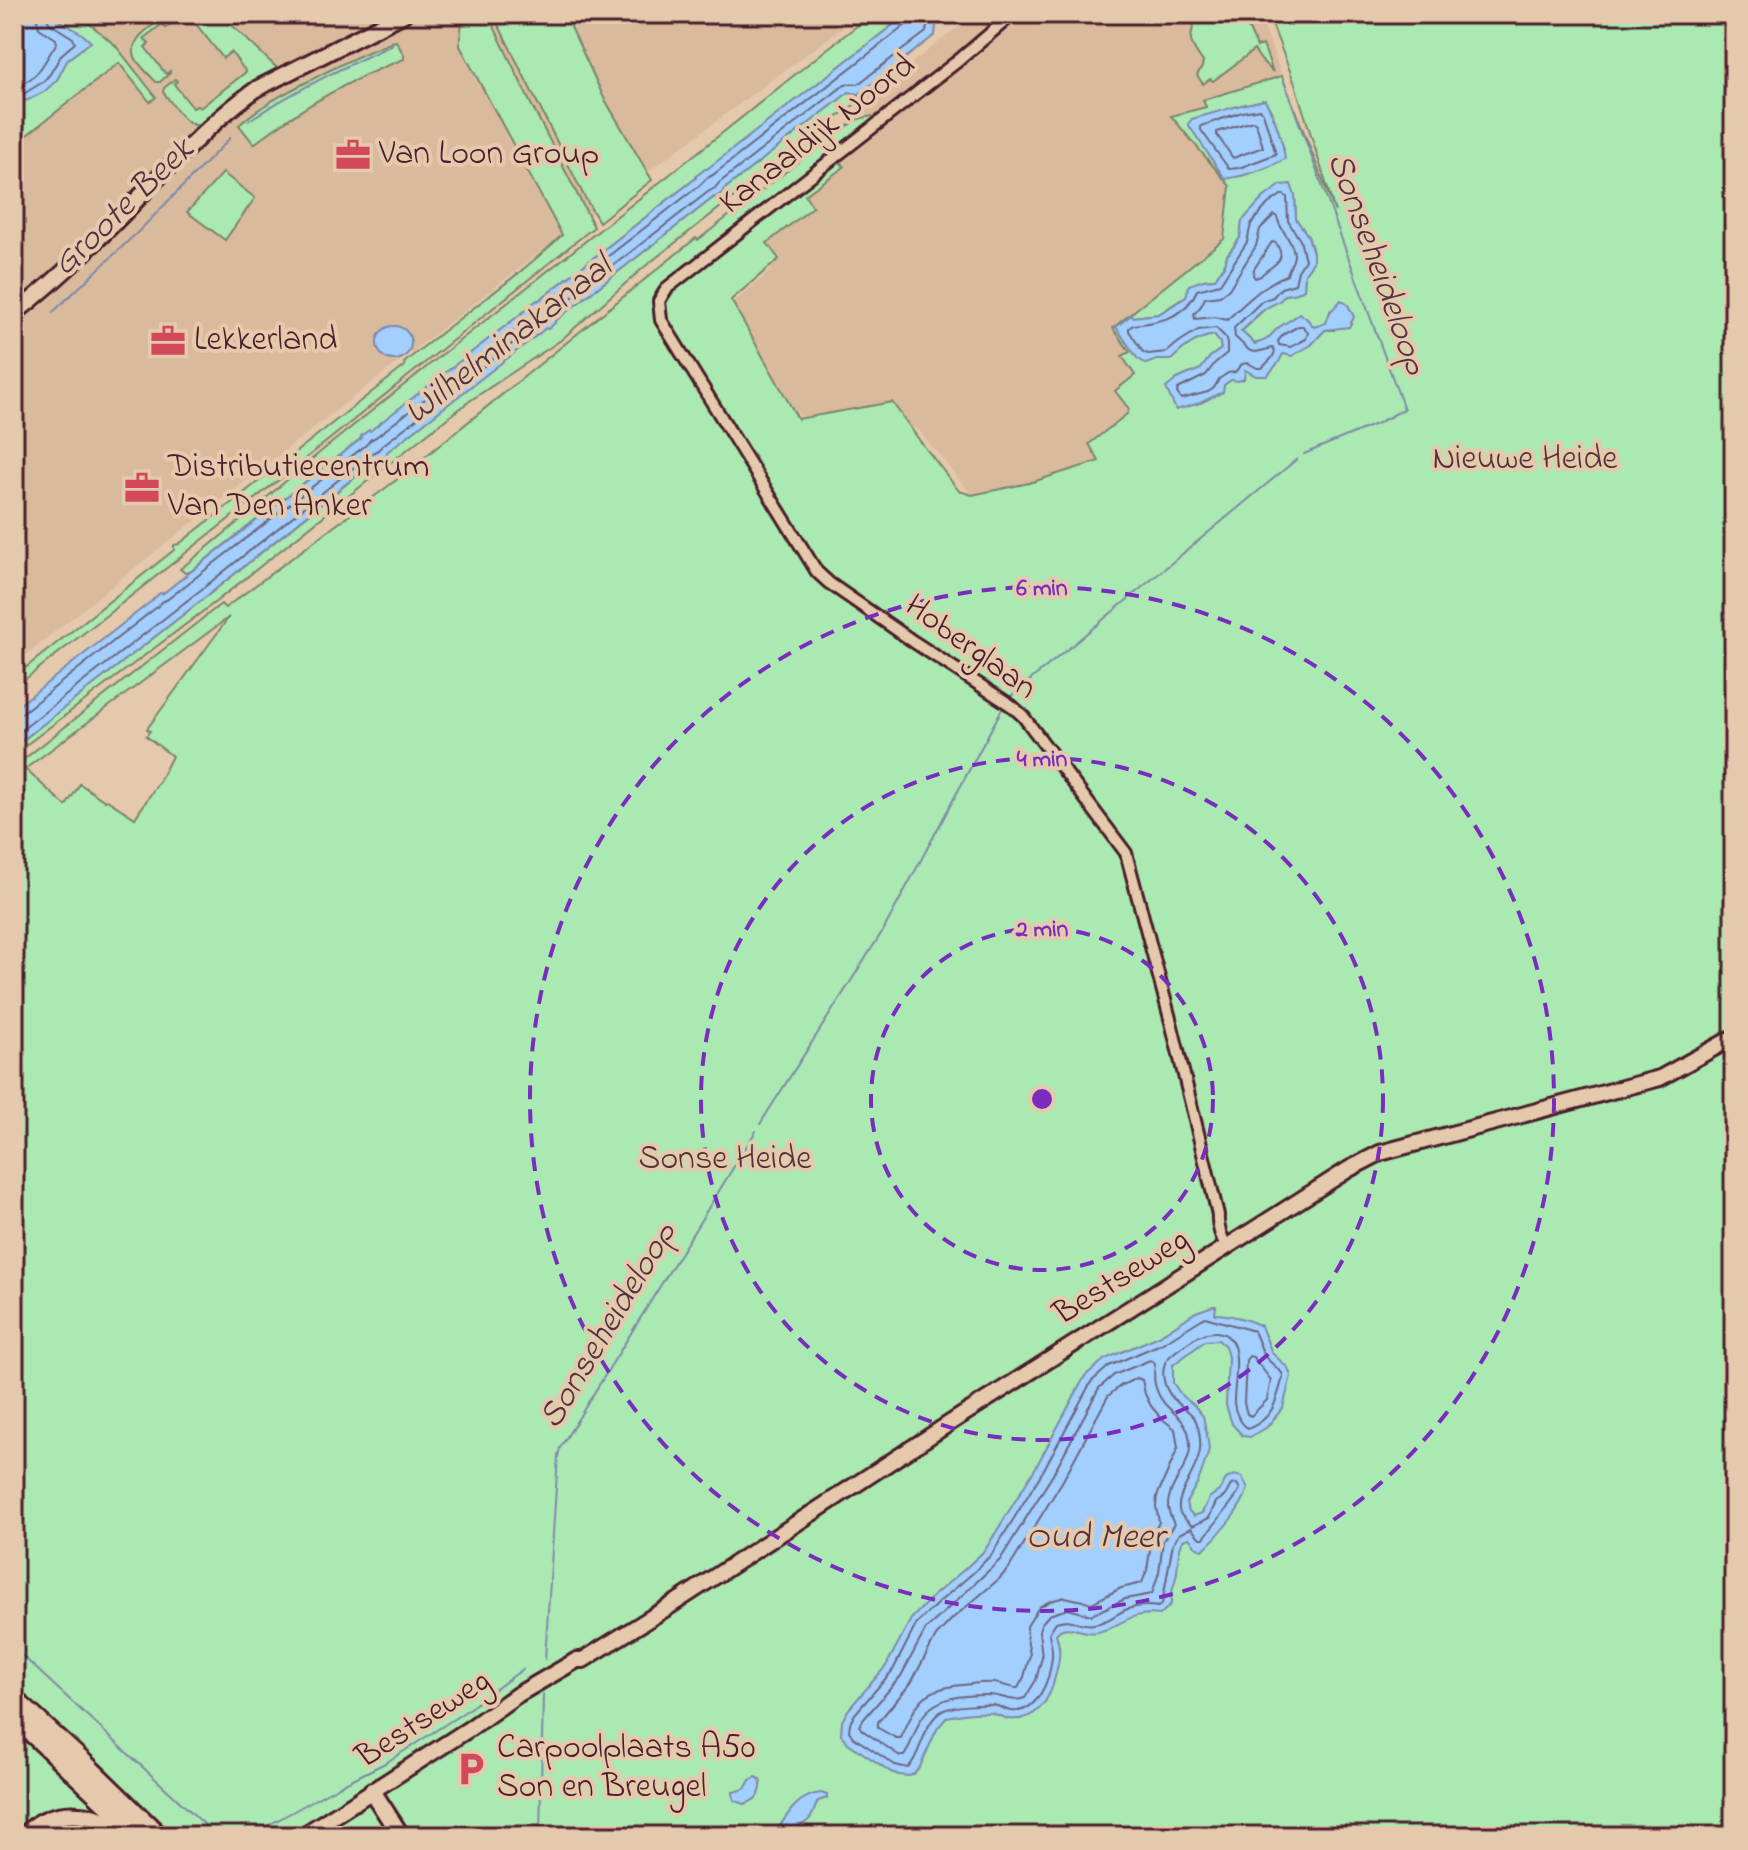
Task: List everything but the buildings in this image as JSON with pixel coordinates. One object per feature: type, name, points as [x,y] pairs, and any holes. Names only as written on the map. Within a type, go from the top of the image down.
[{"type":"highway","points":[[14,1698],[160,1836]]},
{"type":"highway","points":[[14,1717],[140,1836]]},
{"type":"highway","points":[[370,1797],[390,1836]]},
{"type":"highway","points":[[370,1797],[401,1836]]},
{"type":"highway","points":[[24,1836],[38,1823],[51,1817],[75,1814],[96,1818],[127,1836]]},
{"type":"main road","points":[[14,314],[89,249],[198,138],[238,102],[258,88],[404,14]]},
{"type":"main road","name":"Bestseweg","points":[[302,1836],[391,1786],[956,1419],[1349,1169],[1380,1153],[1660,1078],[1734,1037]]},
{"type":"main road","name":"Bestseweg","points":[[317,1836],[517,1695],[577,1660],[583,1660]]},
{"type":"street","name":"Kanaaldijk Noord","points":[[659,301],[667,288],[959,60],[1013,14]]},
{"type":"street","name":"Hoberglaan","points":[[659,301],[661,320],[817,572],[1012,706],[1023,716],[1120,843],[1126,853],[1139,900],[1219,1228],[1227,1247]]},
{"type":"shaded area","points":[[14,14],[861,14],[549,245],[14,664]]},
{"type":"shaded area","points":[[975,14],[1014,14],[1022,24],[1034,14],[1259,14],[1282,76],[1204,100],[1206,106],[1172,116],[1230,186],[1224,239],[1113,328],[1131,353],[1123,355],[1135,375],[1127,414],[1089,444],[1099,461],[1029,483],[972,495],[916,427],[811,429],[717,316],[772,270],[747,235],[878,134],[860,103]]},
{"type":"green space","points":[[48,14],[76,14],[83,18],[115,45],[156,97],[150,102],[119,63],[14,145],[14,104],[20,104],[57,79],[68,59],[90,42]]},
{"type":"green space","points":[[169,14],[185,14],[166,28],[162,24],[144,38],[149,44],[145,47],[166,74],[170,71],[160,82],[156,82],[135,57],[135,44],[144,32]]},
{"type":"green space","points":[[188,14],[220,14],[278,69],[198,125],[188,122],[180,114],[163,92],[164,88],[175,79],[174,84],[193,108],[200,108],[246,72],[231,52],[223,58]]},
{"type":"green space","points":[[463,14],[488,14],[594,227],[14,688],[14,677],[174,550],[174,545],[405,366],[404,363],[524,269],[562,235],[460,46]]},
{"type":"green space","points":[[493,14],[565,14],[604,98],[652,180],[599,222],[584,196]]},
{"type":"green space","points":[[873,14],[907,14],[190,572],[180,569],[310,460]]},
{"type":"green space","points":[[1197,14],[1242,14],[1257,47],[1263,45],[1273,72],[1254,50],[1213,81],[1210,79],[1203,84],[1197,75],[1203,62],[1191,40]]},
{"type":"green space","name":"Sonse Heide","points":[[1268,14],[1734,14],[1734,1836],[14,1836],[14,764],[221,604],[225,608],[395,481],[696,238],[698,240],[858,119],[872,116],[875,120],[839,160],[844,167],[805,195],[813,207],[767,243],[779,259],[731,300],[798,419],[892,402],[959,491],[972,495],[1029,483],[1099,461],[1089,444],[1127,414],[1129,409],[1115,391],[1135,375],[1122,356],[1130,352],[1113,328],[1224,239],[1230,186],[1171,116],[1206,107],[1203,100],[1282,76],[1335,212],[1295,84]],"holes":[[[1263,100],[1273,116],[1284,149],[1274,164],[1241,176],[1192,119]],[[1295,196],[1296,219],[1308,236],[1313,262],[1305,273],[1304,289],[1285,295],[1241,331],[1255,344],[1268,340],[1279,327],[1291,322],[1306,318],[1314,327],[1326,324],[1330,312],[1334,330],[1325,330],[1311,345],[1244,370],[1224,385],[1222,392],[1200,403],[1177,379],[1201,369],[1221,349],[1214,335],[1191,344],[1171,360],[1157,360],[1127,342],[1116,327],[1133,317],[1159,314],[1203,280],[1215,279],[1240,238],[1242,221]],[[229,617],[147,729],[150,731],[146,736],[172,756],[135,818],[80,784],[66,806],[25,769]]]},
{"type":"green space","points":[[396,41],[404,59],[326,96],[254,144],[239,125],[291,90]]},
{"type":"green space","points":[[849,92],[859,94],[861,98],[858,102],[643,268],[561,340],[471,400],[218,600],[14,754],[14,747]]},
{"type":"green space","points":[[223,173],[255,198],[225,240],[187,212]]},
{"type":"water","points":[[14,14],[48,14],[91,42],[68,59],[57,80],[44,92],[14,104]]},
{"type":"water","name":"Wilhelminakanaal","points":[[907,14],[949,14],[936,25],[935,35],[859,94],[849,92],[548,329],[378,458],[14,747],[14,709]]},
{"type":"water","points":[[1265,100],[1278,128],[1285,159],[1256,172],[1225,179],[1188,124],[1192,119]]},
{"type":"water","points":[[1291,184],[1296,219],[1308,236],[1313,253],[1313,262],[1305,273],[1304,289],[1285,295],[1241,331],[1255,344],[1266,340],[1299,313],[1314,327],[1326,323],[1330,312],[1341,300],[1348,305],[1354,317],[1349,327],[1325,330],[1311,345],[1292,356],[1283,354],[1267,376],[1256,376],[1245,370],[1244,379],[1231,380],[1224,385],[1223,392],[1176,410],[1166,388],[1177,379],[1201,369],[1221,349],[1220,343],[1214,335],[1208,336],[1191,344],[1171,360],[1146,364],[1137,358],[1116,327],[1131,315],[1159,314],[1186,297],[1189,285],[1215,279],[1240,238],[1242,221],[1263,198],[1281,185]]},
{"type":"water","points":[[394,326],[406,331],[411,343],[406,355],[394,360],[382,355],[377,343],[382,331]]},
{"type":"water","name":"Oud Meer","points":[[1216,1306],[1215,1314],[1261,1326],[1272,1353],[1288,1368],[1291,1376],[1283,1408],[1266,1428],[1250,1437],[1243,1436],[1232,1424],[1226,1405],[1228,1357],[1225,1346],[1218,1340],[1205,1341],[1173,1365],[1173,1383],[1203,1416],[1209,1449],[1198,1482],[1186,1503],[1188,1510],[1194,1516],[1202,1513],[1209,1498],[1219,1491],[1226,1479],[1234,1475],[1242,1477],[1248,1488],[1236,1513],[1203,1550],[1189,1538],[1183,1540],[1171,1604],[1160,1615],[1141,1615],[1098,1632],[1070,1628],[1060,1630],[1056,1634],[1059,1661],[1055,1677],[1050,1694],[1040,1708],[1019,1719],[986,1713],[947,1717],[937,1729],[914,1774],[909,1776],[891,1772],[848,1743],[841,1735],[842,1721],[848,1710],[886,1666],[911,1619],[985,1550],[1036,1467],[1085,1376],[1105,1359],[1159,1336],[1196,1312]]},
{"type":"water","points":[[756,1777],[760,1779],[761,1788],[756,1798],[744,1804],[734,1800],[733,1792],[745,1789]]},
{"type":"water","points":[[821,1793],[827,1798],[818,1801],[809,1819],[797,1827],[798,1836],[774,1836],[799,1802]]},
{"type":"waterway","name":"Groote Beek","points":[[248,121],[318,80],[392,45],[391,41]]},
{"type":"waterway","name":"Sonseheideloop","points":[[1283,79],[1404,409],[1304,454]]},
{"type":"waterway","name":"Groote Beek","points":[[52,313],[140,230],[230,138]]},
{"type":"waterway","name":"Sonseheideloop","points":[[1011,696],[1297,459]]},
{"type":"waterway","name":"Sonseheideloop","points":[[760,1124],[884,929],[1003,707]]},
{"type":"waterway","name":"Sonseheideloop","points":[[545,1659],[560,1448],[756,1131]]},
{"type":"waterway","points":[[14,1648],[217,1836]]},
{"type":"waterway","points":[[249,1836],[387,1762],[463,1713],[523,1669]]},
{"type":"waterway","name":"Sonseheideloop","points":[[540,1836],[543,1694]]},
{"type":"place","name":"Van Loon Group","points":[[353,155]]},
{"type":"place","name":"Lekkerland","points":[[168,341]]},
{"type":"place","name":"Distributiecentrum Van Den Anker","points":[[142,488]]},
{"type":"place","name":"Carpoolplaats A50 Son en Breugel","points":[[471,1769]]},
{"type":"park label","name":"Nieuwe Heide","points":[[1525,460]]}]
